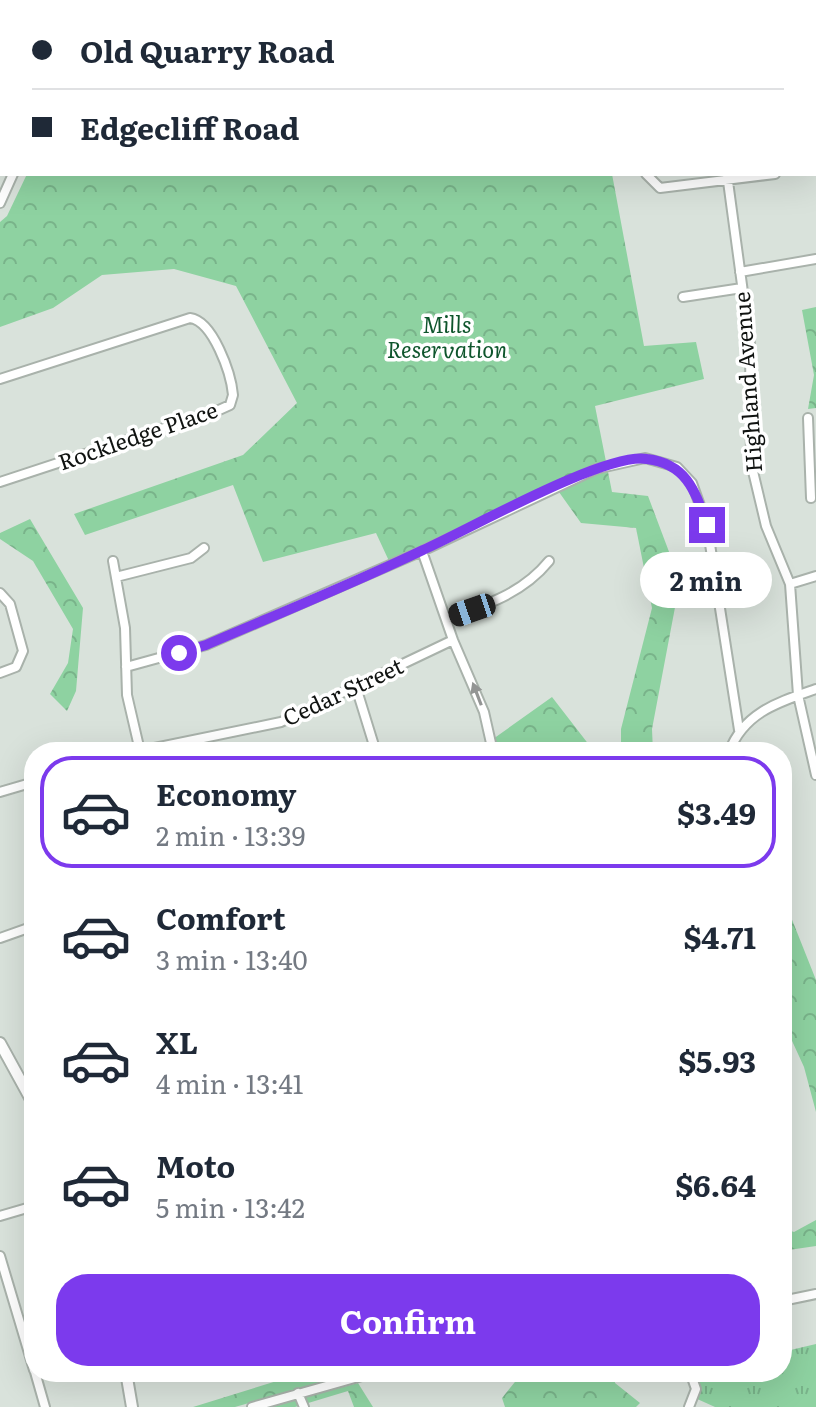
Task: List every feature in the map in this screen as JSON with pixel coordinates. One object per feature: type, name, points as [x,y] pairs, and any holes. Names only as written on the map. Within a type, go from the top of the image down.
[{"type":"main road","points":[[0,1043],[24,1087]]},
{"type":"main road","points":[[128,1382],[132,1407]]},
{"type":"street","points":[[0,203],[12,176]]},
{"type":"street","points":[[648,176],[660,188],[727,177]]},
{"type":"street","name":"Highland Avenue","points":[[727,177],[750,344],[751,463],[766,526],[790,584],[798,695],[816,775]]},
{"type":"street","points":[[740,272],[816,259]]},
{"type":"street","points":[[683,297],[742,288]]},
{"type":"street","name":"Rockledge Place","points":[[0,379],[185,318],[199,319],[211,329],[233,390],[230,405],[0,482]]},
{"type":"street","points":[[808,418],[813,446],[811,498]]},
{"type":"street","points":[[126,667],[206,645],[422,551],[596,469],[645,458],[677,467],[692,483],[716,567],[739,730]]},
{"type":"street","points":[[116,577],[191,558],[204,548]]},
{"type":"street","points":[[422,551],[448,618],[453,640],[484,712],[491,742]]},
{"type":"street","points":[[113,561],[125,628],[127,695],[135,742]]},
{"type":"street","points":[[448,618],[495,602],[534,580],[549,561]]},
{"type":"street","points":[[790,584],[816,576]]},
{"type":"street","points":[[0,593],[10,604],[23,651],[16,667],[0,673]]},
{"type":"street","name":"Cedar Street","points":[[187,742],[260,729],[453,640]]},
{"type":"street","points":[[356,687],[373,742]]},
{"type":"street","points":[[734,742],[739,730],[763,710],[816,689]]},
{"type":"street","points":[[0,792],[24,785]]},
{"type":"street","points":[[0,938],[24,930]]},
{"type":"street","points":[[0,1216],[24,1209]]},
{"type":"street","points":[[0,1256],[24,1337]]},
{"type":"street","points":[[792,1299],[816,1294]]},
{"type":"street","points":[[37,1382],[45,1407]]},
{"type":"street","points":[[252,1407],[339,1382]]},
{"type":"street","points":[[689,1407],[696,1389],[694,1382]]},
{"type":"street","points":[[298,1393],[304,1407]]},
{"type":"green space","name":"Mills Reservation","points":[[26,176],[612,176],[644,346],[696,342],[704,379],[595,406],[612,492],[648,496],[680,581],[652,729],[653,742],[621,742],[621,729],[652,608],[636,528],[581,523],[554,485],[389,561],[376,533],[263,562],[233,485],[85,535],[74,514],[243,455],[297,403],[236,286],[174,269],[102,275],[53,308],[0,327],[0,222],[7,216]]},
{"type":"green space","points":[[816,307],[816,408],[808,409],[814,375],[802,310]]},
{"type":"green space","points":[[30,519],[83,608],[76,691],[67,711],[50,694],[68,663],[73,629],[33,561],[0,539],[0,533]]},
{"type":"green space","points":[[552,697],[587,742],[494,742],[493,739]]},
{"type":"green space","points":[[792,920],[816,980],[816,1112],[804,1067],[792,1041]]},
{"type":"green space","points":[[816,1220],[816,1246],[792,1250],[794,1232]]},
{"type":"green space","points":[[816,1344],[816,1407],[715,1407],[695,1398],[694,1382],[792,1382],[792,1350]]},
{"type":"green space","points":[[274,1382],[323,1382],[235,1407],[193,1407]]},
{"type":"green space","points":[[515,1382],[615,1382],[640,1403],[636,1407],[505,1407],[502,1398]]},
{"type":"green space","points":[[358,1383],[373,1407],[354,1407],[348,1391],[295,1407],[268,1407]]},
{"type":"route","points":[[179,653],[206,645],[422,551],[596,469],[645,458],[677,467],[692,483],[707,525]]}]
